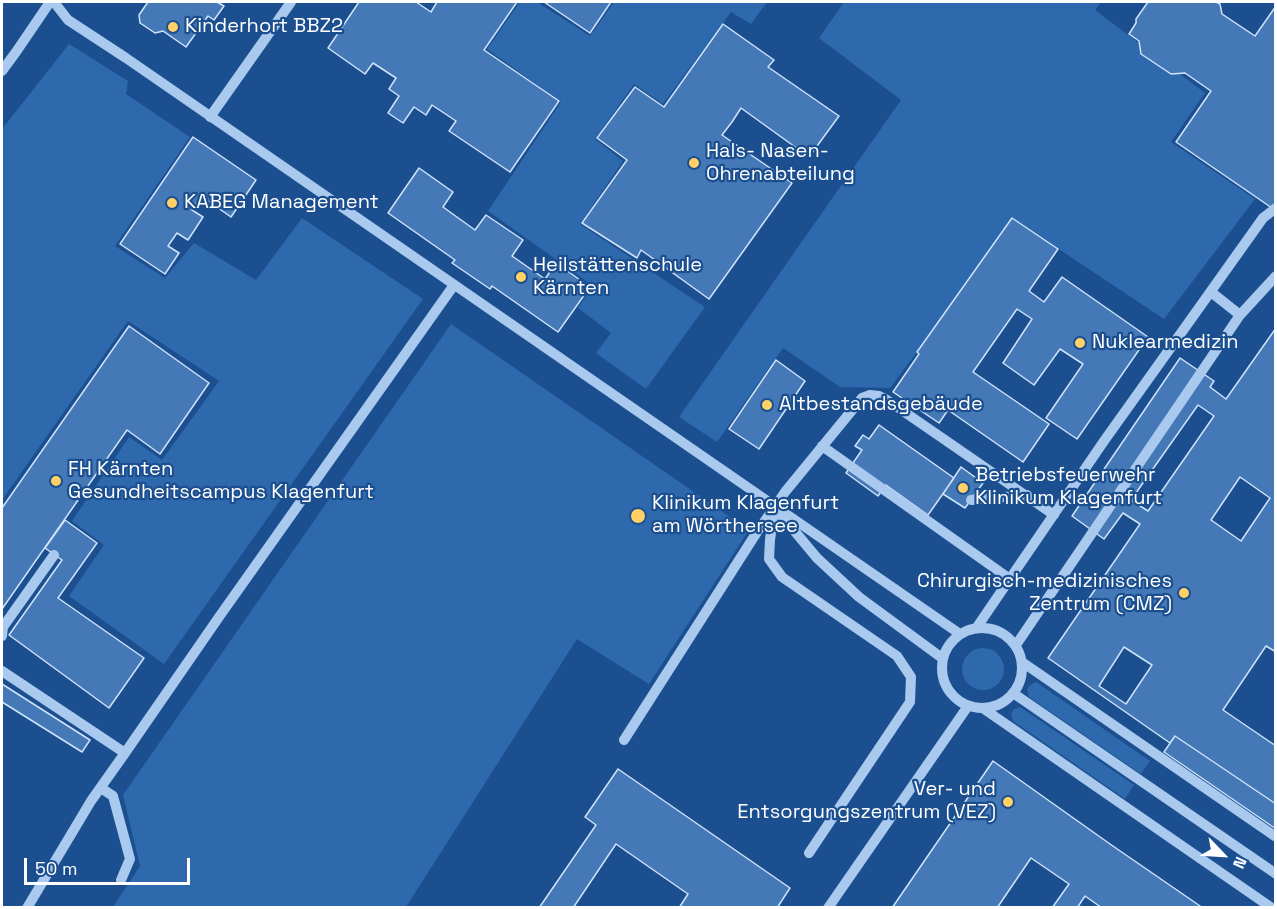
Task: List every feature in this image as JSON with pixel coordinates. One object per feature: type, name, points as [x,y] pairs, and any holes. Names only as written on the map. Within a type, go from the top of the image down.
[{"type":"street","points":[[2,71],[52,2],[68,20],[960,634]]},
{"type":"street","points":[[210,117],[291,2]]},
{"type":"street","points":[[977,627],[1104,441],[1263,218],[1275,208]]},
{"type":"street","points":[[1016,645],[1240,315],[1275,276]]},
{"type":"street","points":[[27,908],[124,753],[454,285]]},
{"type":"street","points":[[1211,292],[1240,315]]},
{"type":"street","points":[[624,740],[774,507],[862,398],[870,395],[887,400],[1054,515]]},
{"type":"street","points":[[822,446],[1010,579]]},
{"type":"street","points":[[971,500],[1027,495]]},
{"type":"street","points":[[774,507],[817,558],[859,597],[942,658]]},
{"type":"street","points":[[774,507],[769,559],[782,577],[897,656],[911,677],[910,702],[809,853]]},
{"type":"street","points":[[2,636],[3,627],[54,555]]},
{"type":"street","points":[[984,709],[1001,704],[1013,693],[1021,678],[1022,663],[1016,645],[1005,634],[992,628],[977,627],[960,634],[948,645],[942,658],[942,679],[951,694],[968,706],[984,709],[1272,908]]},
{"type":"street","points":[[1022,663],[1275,837]]},
{"type":"street","points":[[2,671],[124,753]]},
{"type":"street","points":[[1013,693],[1275,874]]},
{"type":"street","points":[[828,908],[968,706]]},
{"type":"street","points":[[101,788],[113,796],[129,859],[121,880]]},
{"type":"shaded area","points":[[520,2],[537,2],[590,36],[614,2],[767,2],[751,24],[731,12],[663,104],[634,84],[595,139],[623,161],[580,224],[705,307],[646,389],[596,353],[611,333],[578,308],[593,286],[488,211],[561,102],[487,49]]},
{"type":"shaded area","points":[[844,2],[1101,2],[1095,10],[1205,93],[1171,142],[1255,199],[1164,319],[1012,218],[890,388],[840,387],[783,348],[717,442],[679,417],[901,100],[819,38]]},
{"type":"shaded area","points":[[69,44],[128,81],[126,94],[190,137],[115,246],[165,278],[194,243],[256,280],[302,218],[423,299],[164,664],[69,596],[104,545],[72,521],[129,437],[162,460],[219,381],[128,321],[2,500],[2,129]]},
{"type":"shaded area","points":[[451,324],[749,530],[649,684],[577,639],[406,907],[113,907],[140,866],[123,795]]},
{"type":"shaded area","points":[[983,648],[998,654],[1004,669],[998,684],[983,690],[968,684],[962,669],[968,654]]},
{"type":"shaded area","points":[[1036,682],[1150,761],[1141,774],[1029,697],[1027,689]]},
{"type":"shaded area","points":[[1020,707],[1134,785],[1125,799],[1013,721],[1011,714],[1014,709]]},
{"type":"building","name":"Kinderhort BBZ2","points":[[148,2],[217,2],[224,6],[214,20],[208,16],[186,47],[163,31],[155,33],[140,23],[139,15]]},
{"type":"building","points":[[359,2],[416,2],[431,12],[437,2],[517,2],[484,50],[559,101],[510,172],[449,131],[456,121],[432,105],[426,115],[414,107],[403,123],[388,113],[399,96],[389,89],[396,78],[373,63],[365,74],[328,48]]},
{"type":"building","points":[[544,2],[611,2],[590,33]]},
{"type":"building","points":[[1148,2],[1216,2],[1220,4],[1222,14],[1255,36],[1276,6],[1276,202],[1272,208],[1176,142],[1211,91],[1185,73],[1171,74],[1141,54],[1139,41],[1129,34]]},
{"type":"building","name":"Hals- Nasen- Ohrenabteilung","points":[[723,24],[774,60],[768,67],[839,116],[809,157],[741,108],[722,135],[792,183],[709,299],[641,250],[637,258],[582,223],[627,160],[597,138],[635,87],[664,107]]},
{"type":"building","name":"KABEG Management","points":[[193,137],[256,180],[231,217],[201,196],[192,210],[203,217],[188,240],[177,233],[168,246],[179,253],[165,274],[120,244]]},
{"type":"building","points":[[419,168],[453,192],[443,207],[475,230],[486,215],[523,240],[512,256],[545,279],[556,263],[590,287],[558,332],[492,286],[490,289],[452,263],[455,260],[388,213]]},
{"type":"building","name":"Nuklearmedizin","points":[[1012,218],[1058,249],[1029,291],[1044,302],[1062,277],[1148,337],[1077,439],[1046,418],[1083,364],[1060,349],[1034,385],[1003,363],[1032,319],[1017,309],[973,372],[1049,424],[1023,462],[948,410],[939,423],[893,392],[919,354],[917,352]]},
{"type":"building","name":"FH Kärnten Gesundheitscampus Klagenfurt","points":[[129,326],[209,383],[160,454],[127,430],[2,609],[2,508]]},
{"type":"building","name":"Chirurgisch-medizinisches Zentrum (CMZ)","points":[[1276,328],[1276,652],[1266,646],[1223,710],[1276,746],[1276,804],[1175,736],[1170,743],[1048,658],[1140,524],[1123,513],[1104,539],[1072,516],[1180,358],[1214,381],[1210,387],[1226,399]],"holes":[[[1198,405],[1214,416],[1148,511],[1131,500]],[[1240,477],[1270,498],[1241,541],[1211,520]],[[1124,647],[1152,665],[1126,704],[1099,686]]]},
{"type":"building","name":"Altbestandsgebäude","points":[[776,360],[805,381],[759,449],[729,429]]},
{"type":"building","points":[[879,425],[954,478],[928,515],[886,485],[878,496],[846,473],[862,450],[855,446],[863,435],[869,439]]},
{"type":"building","name":"Betriebsfeuerwehr Klinikum Klagenfurt","points":[[961,467],[983,483],[965,508],[943,494]]},
{"type":"building","points":[[65,520],[97,543],[58,598],[144,658],[109,708],[9,635],[62,560],[45,548]]},
{"type":"building","points":[[2,684],[90,740],[82,752],[2,702]]},
{"type":"building","points":[[1175,736],[1276,804],[1276,829],[1164,752]]},
{"type":"building","name":"Ver- und Entsorgungszentrum (VEZ)","points":[[993,761],[1203,908],[1102,908],[1085,896],[1077,908],[1052,908],[1069,884],[1031,858],[997,908],[892,908]]},
{"type":"building","points":[[618,769],[790,888],[777,908],[679,908],[688,894],[616,844],[573,908],[539,908],[596,825],[585,817]]},
{"type":"place","name":"Kinderhort BBZ2","points":[[173,27]]},
{"type":"place","name":"Hals- Nasen- Ohrenabteilung","points":[[694,163]]},
{"type":"place","name":"KABEG Management","points":[[172,203]]},
{"type":"place","name":"Heilstättenschule Kärnten","points":[[521,277]]},
{"type":"place","name":"Nuklearmedizin","points":[[1080,343]]},
{"type":"place","name":"Altbestandsgebäude","points":[[767,405]]},
{"type":"place","name":"FH Kärnten Gesundheitscampus Klagenfurt","points":[[56,481]]},
{"type":"place","name":"Betriebsfeuerwehr Klinikum Klagenfurt","points":[[963,488]]},
{"type":"place","name":"Klinikum Klagenfurt am Wörthersee","points":[[638,516]]},
{"type":"place","name":"Chirurgisch-medizinisches Zentrum (CMZ)","points":[[1184,593]]},
{"type":"place","name":"Ver- und Entsorgungszentrum (VEZ)","points":[[1008,802]]}]
